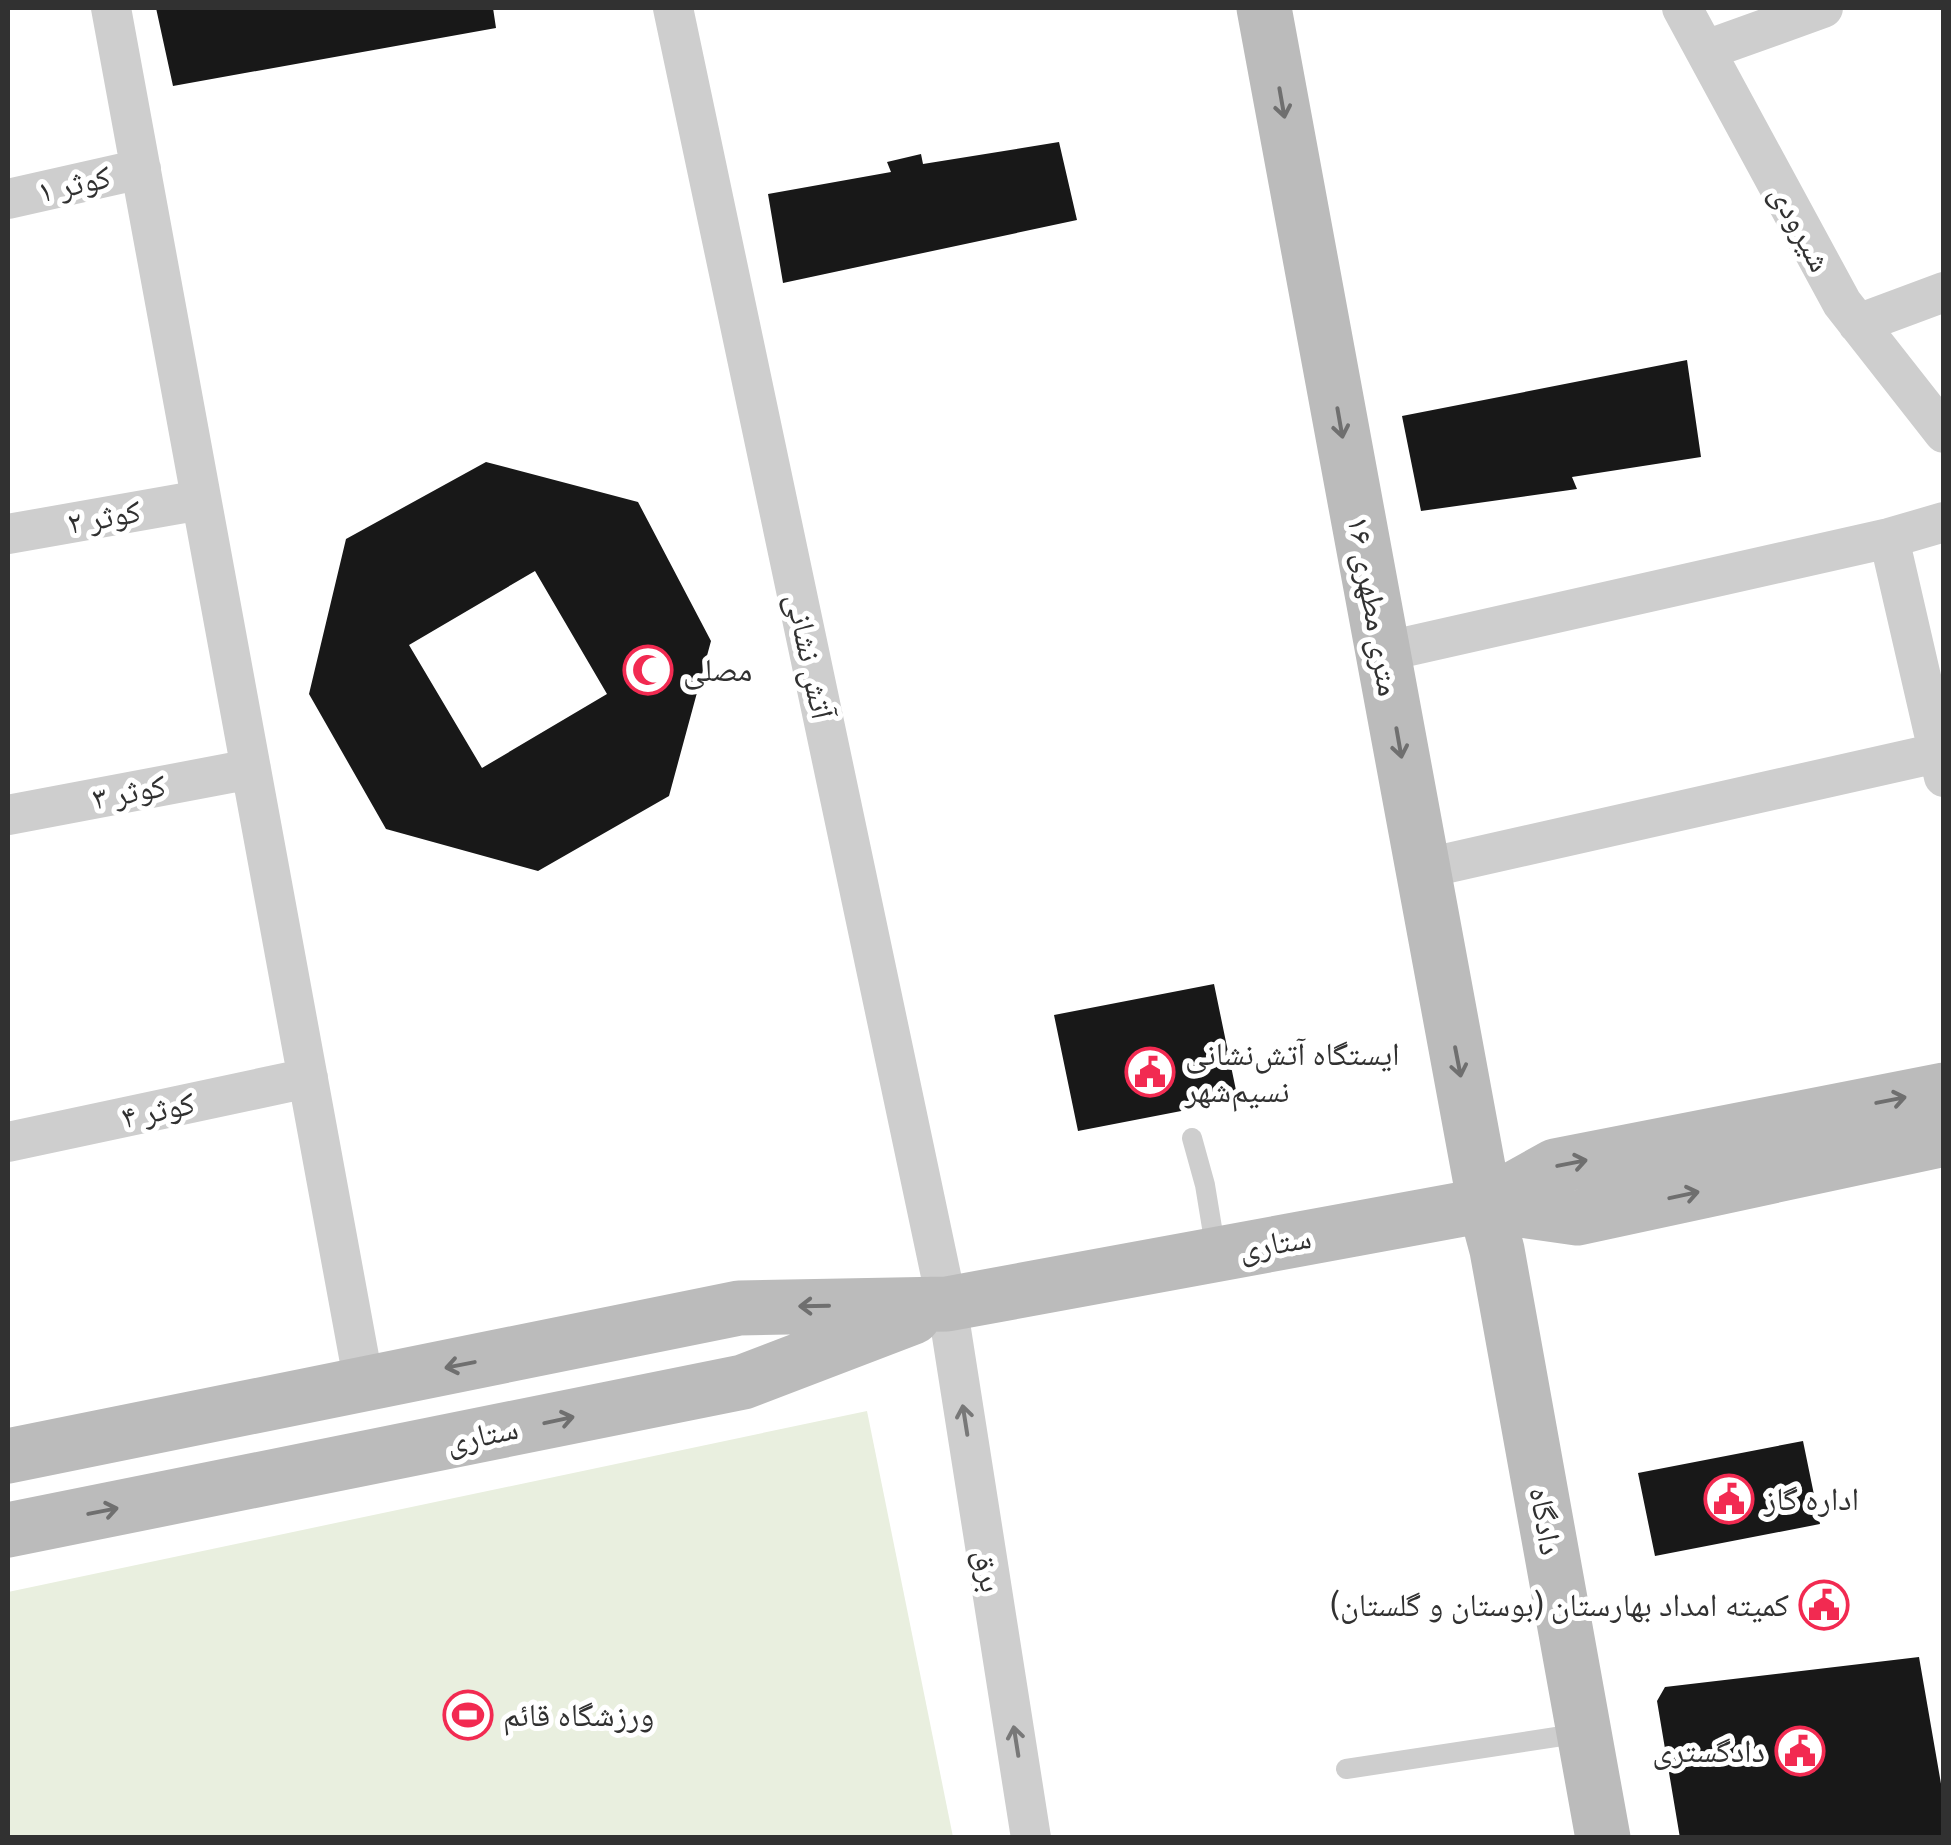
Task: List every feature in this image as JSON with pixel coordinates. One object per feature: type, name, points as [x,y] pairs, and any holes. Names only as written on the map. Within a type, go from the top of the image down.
[{"type":"street","points":[[111,8],[364,1384]]},
{"type":"street","name":"آتش نشانی","points":[[673,8],[947,1304]]},
{"type":"street","name":"۱۶ متری مطهری","points":[[1264,8],[1485,1205]]},
{"type":"street","name":"شیرودی","points":[[1682,8],[1842,303],[1944,433]]},
{"type":"street","points":[[1706,50],[1823,8]]},
{"type":"street","name":"کوثر ۱","points":[[8,199],[140,169]]},
{"type":"street","points":[[1858,324],[1944,292]]},
{"type":"street","name":"کوثر ۲","points":[[8,534],[201,500]]},
{"type":"street","points":[[1382,652],[1889,538],[1944,522]]},
{"type":"street","points":[[1422,869],[1940,765],[1889,538]]},
{"type":"street","name":"کوثر ۳","points":[[8,815],[251,769]]},
{"type":"street","name":"کوثر ۴","points":[[8,1142],[308,1078]]},
{"type":"street","name":"ستاری","points":[[1485,1205],[1555,1166],[1944,1090]]},
{"type":"street","name":"ستاری","points":[[8,1456],[739,1308],[947,1304],[1485,1205],[1577,1218],[1944,1139]]},
{"type":"street","name":"دادگاه","points":[[1485,1205],[1497,1250],[1603,1838]]},
{"type":"street","name":"ستاری","points":[[8,1530],[743,1382],[947,1304]]},
{"type":"street","name":"برق","points":[[947,1304],[1031,1838]]},
{"type":"lane","points":[[1192,1138],[1205,1185],[1216,1254]]},
{"type":"lane","points":[[1346,1768],[1584,1733]]},
{"type":"green space","name":"ورزشگاه قائم","points":[[867,1411],[953,1837],[8,1837],[8,1592]]},
{"type":"building","points":[[156,8],[493,8],[496,28],[173,86]]},
{"type":"building","points":[[1059,142],[1077,220],[783,283],[768,194],[891,172],[887,162],[921,154],[923,164]]},
{"type":"building","points":[[1687,360],[1701,457],[1572,477],[1577,489],[1421,511],[1402,416]]},
{"type":"building","name":"مصلی","points":[[486,462],[638,502],[711,641],[669,796],[538,871],[386,829],[309,694],[346,539]],"holes":[[[535,571],[607,694],[482,768],[409,645]]]},
{"type":"building","points":[[1214,984],[1238,1100],[1078,1131],[1054,1015]]},
{"type":"building","name":"اداره گاز","points":[[1803,1441],[1820,1524],[1655,1556],[1638,1473]]},
{"type":"building","name":"دادگستری","points":[[1919,1657],[1944,1801],[1944,1838],[1680,1838],[1657,1701],[1665,1687]]},
{"type":"place","name":"مصلی","points":[[648,670]]},
{"type":"place","name":"ایستگاه آتش‌نشانی نسیم‌شهر","points":[[1150,1072]]},
{"type":"place","name":"اداره گاز","points":[[1729,1499]]},
{"type":"place","name":"کمیته امداد بهارستان (بوستان و گلستان)","points":[[1824,1605]]},
{"type":"place","name":"ورزشگاه قائم","points":[[468,1715]]},
{"type":"place","name":"دادگستری","points":[[1800,1751]]}]
